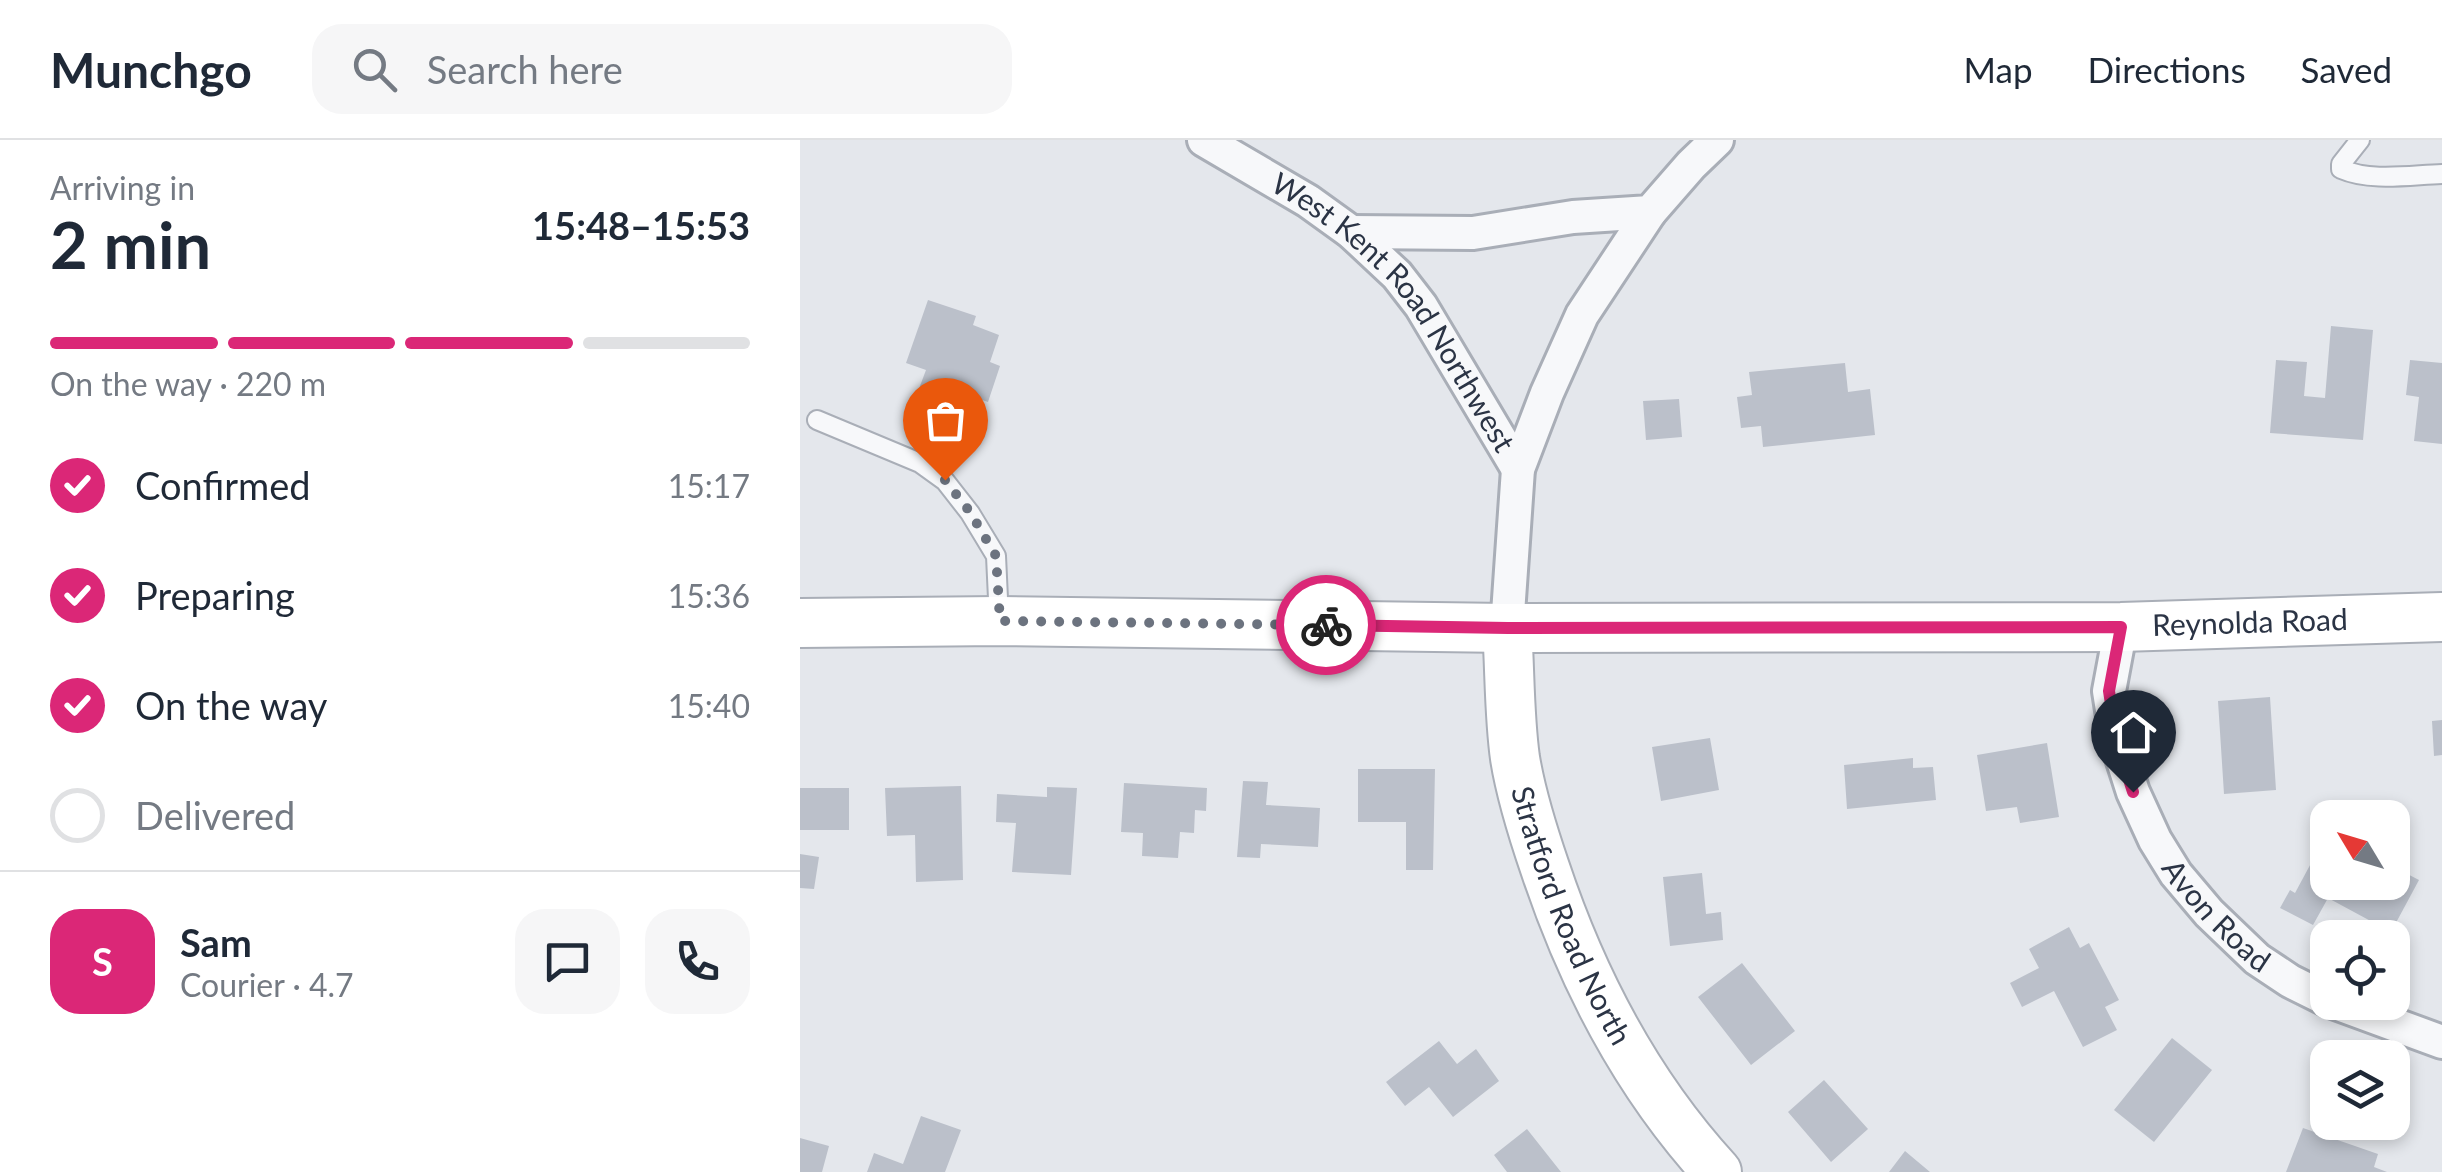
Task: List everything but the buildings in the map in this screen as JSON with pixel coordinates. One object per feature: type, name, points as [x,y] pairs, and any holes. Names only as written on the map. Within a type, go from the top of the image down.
[{"type":"main road","name":"Reynolda Road","points":[[800,623],[2121,627],[2442,616]]},
{"type":"main road","name":"Stratford Road North","points":[[1508,628],[1515,758],[1534,834],[1559,909],[1620,1039],[1656,1094],[1717,1172]]},
{"type":"street","name":"West Kent Road Northwest","points":[[1204,140],[1308,201],[1351,232],[1397,275],[1421,306],[1518,469]]},
{"type":"street","points":[[1508,628],[1518,469],[1547,393],[1582,315],[1650,212],[1717,140]]},
{"type":"street","points":[[1351,232],[1473,232],[1573,217],[1650,212]]},
{"type":"street","name":"Avon Road","points":[[2121,627],[2109,691],[2117,742],[2133,792],[2155,840],[2176,874],[2210,913],[2258,958],[2310,991]]},
{"type":"street","name":"Avon Road","points":[[2382,1020],[2442,1042]]},
{"type":"lane","points":[[2360,140],[2341,164],[2342,170],[2370,176],[2442,174]]},
{"type":"lane","points":[[816,420],[920,463],[945,480],[996,556],[1000,621]]},
{"type":"way so far","points":[[945,480],[996,556],[1000,621],[1326,625]]},
{"type":"route","points":[[1326,625],[2121,627],[2109,691],[2117,742],[2133,792]]}]
